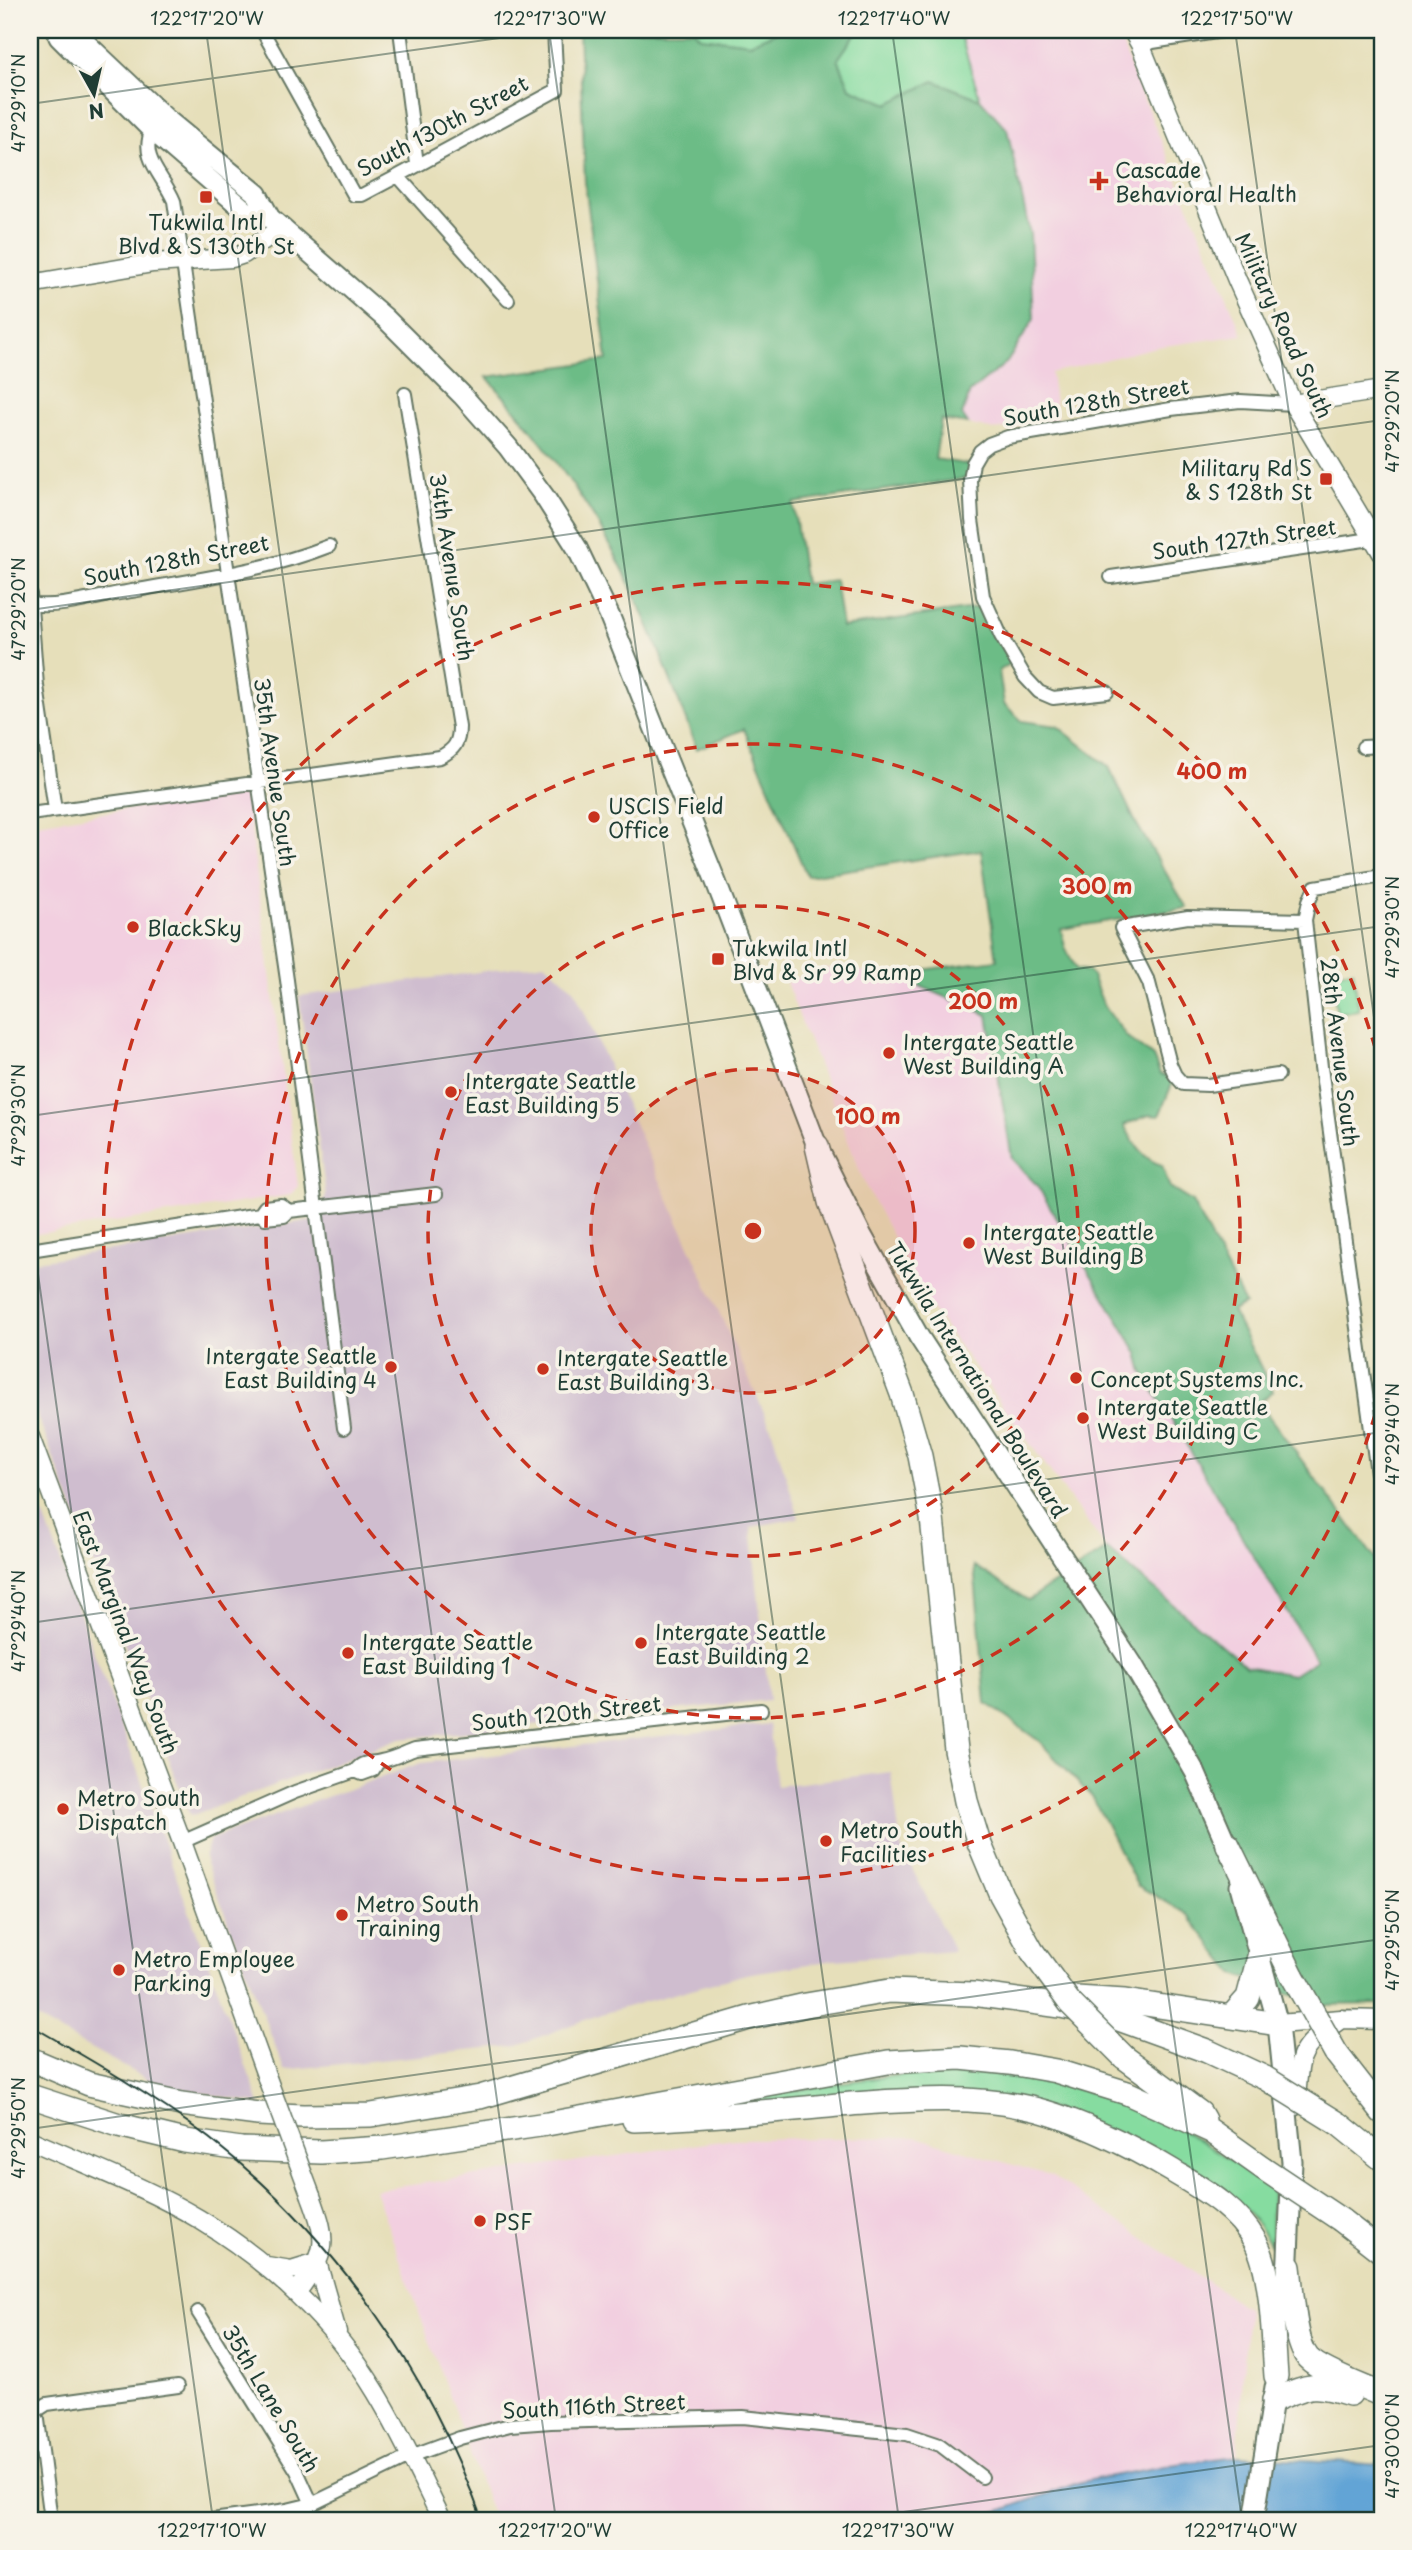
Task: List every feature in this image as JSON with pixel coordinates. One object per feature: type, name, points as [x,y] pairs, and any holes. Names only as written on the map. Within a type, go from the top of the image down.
[{"type":"highway","points":[[817,1146],[830,1202],[902,1394],[920,1456],[935,1541],[956,1750],[966,1801],[978,1840],[1001,1895],[1032,1951],[1070,2003],[1124,2057],[1200,2113],[1211,2131]]},
{"type":"highway","points":[[1228,1845],[1293,1977],[1336,2053],[1382,2112]]},
{"type":"highway","points":[[1231,2016],[1248,1998],[1260,1953]]},
{"type":"highway","points":[[30,2059],[89,2084],[181,2104],[258,2114],[370,2115],[480,2097],[749,2018],[889,1991],[1125,2001],[1278,2024]]},
{"type":"highway","points":[[973,1994],[1061,2006],[1116,2018],[1207,2051],[1265,2078],[1339,2124],[1382,2159]]},
{"type":"highway","points":[[30,2096],[119,2125],[185,2141],[241,2149],[321,2151],[382,2148],[547,2124],[888,2063],[960,2058],[1010,2063],[1056,2071],[1127,2093],[1211,2131],[1341,2220],[1382,2252]]},
{"type":"highway","points":[[547,2124],[640,2120],[920,2099],[981,2101],[1031,2108],[1064,2119],[1155,2161],[1210,2194],[1236,2216],[1261,2255],[1266,2276],[1276,2376]]},
{"type":"highway","points":[[1289,2267],[1297,2324],[1305,2355],[1315,2364],[1382,2395]]},
{"type":"highway","points":[[1274,2400],[1310,2385],[1320,2385],[1354,2395],[1382,2408]]},
{"type":"main road","name":"Tukwila International Boulevard","points":[[56,30],[59,37],[152,130],[248,213],[276,223]]},
{"type":"main road","name":"Tukwila International Boulevard","points":[[72,30],[165,118],[257,194],[276,223],[386,318],[462,395],[508,447],[544,496],[577,548],[610,617],[817,1146],[861,1234],[919,1337],[1133,1665],[1195,1772],[1228,1845],[1260,1953],[1278,2024],[1291,2148],[1289,2267],[1270,2429],[1254,2520]]},
{"type":"street","name":"South 130th Street","points":[[262,30],[354,195],[362,195],[557,90],[554,30]]},
{"type":"street","points":[[400,30],[417,164]]},
{"type":"street","points":[[1136,37],[1229,30]]},
{"type":"street","name":"Military Road South","points":[[1136,37],[1237,280],[1293,404],[1379,543]]},
{"type":"street","name":"35th Avenue South","points":[[152,130],[146,143],[148,155],[167,184],[174,201],[287,980],[344,1427]]},
{"type":"street","points":[[398,176],[508,300]]},
{"type":"street","points":[[30,284],[153,263],[232,258],[244,254],[276,223]]},
{"type":"street","name":"South 128th Street","points":[[1107,692],[1053,698],[1039,692],[1026,677],[1001,636],[983,596],[972,520],[970,480],[973,463],[980,451],[989,444],[1008,437],[1171,409],[1240,401],[1293,404],[1382,390]]},
{"type":"street","name":"34th Avenue South","points":[[257,783],[440,757],[456,746],[459,739],[405,394]]},
{"type":"street","name":"South 127th Street","points":[[1111,577],[1379,543]]},
{"type":"street","name":"South 128th Street","points":[[30,601],[70,602],[296,559],[330,546]]},
{"type":"street","points":[[30,601],[37,686],[55,810]]},
{"type":"street","points":[[1363,747],[1382,746]]},
{"type":"street","points":[[30,814],[257,783]]},
{"type":"street","name":"28th Avenue South","points":[[1377,1473],[1352,1273],[1321,1067],[1305,920],[1315,887],[1382,876]]},
{"type":"street","points":[[1278,1075],[1208,1085],[1183,1084],[1170,1064],[1149,983],[1121,928],[1188,917],[1305,920]]},
{"type":"street","points":[[30,1250],[260,1214],[265,1218],[284,1216],[289,1211],[436,1194]]},
{"type":"street","name":"East Marginal Way South","points":[[30,1437],[182,1842],[324,2234],[323,2249],[317,2262],[296,2293]]},
{"type":"street","name":"South 120th Street","points":[[182,1842],[295,1792],[355,1771],[362,1774],[373,1770],[378,1762],[415,1749],[761,1710]]},
{"type":"street","points":[[1291,2148],[1300,2058],[1311,2041],[1341,2019]]},
{"type":"street","points":[[1278,2024],[1341,2019],[1382,2020]]},
{"type":"street","points":[[30,2140],[171,2204],[222,2234],[296,2293],[340,2342],[377,2393],[442,2520]]},
{"type":"street","points":[[265,2266],[292,2270],[317,2262],[340,2342]]},
{"type":"street","name":"35th Lane South","points":[[198,2312],[297,2471],[312,2504]]},
{"type":"street","points":[[51,2520],[38,2420],[31,2412],[47,2404],[178,2386]]},
{"type":"street","name":"South 116th Street","points":[[212,2520],[312,2504],[411,2456],[460,2438],[510,2425],[551,2422],[743,2417],[914,2435],[940,2445],[982,2477]]},
{"type":"shaded area","name":"Cascade Behavioral Health","points":[[959,30],[1117,30],[1243,335],[1156,347],[1051,373],[1057,420],[994,430],[968,424],[962,415],[970,391],[1008,362],[1034,319],[1030,234],[1007,129],[980,99]]},
{"type":"shaded area","points":[[242,792],[247,800],[298,1186],[291,1195],[30,1235],[30,824]]},
{"type":"shaded area","points":[[545,963],[574,989],[771,1428],[799,1518],[751,1527],[769,1700],[400,1739],[190,1816],[30,1396],[30,1262],[314,1220],[326,1196],[299,996]]},
{"type":"shaded area","points":[[824,968],[892,974],[988,1015],[1012,1159],[1037,1185],[1138,1353],[1144,1372],[1316,1660],[1293,1675],[1246,1666],[1107,1549],[929,1305],[866,1187],[786,982]]},
{"type":"shaded area","points":[[30,1478],[260,2104],[156,2084],[30,2015]]},
{"type":"shaded area","points":[[769,1724],[777,1786],[891,1772],[901,1847],[954,1951],[834,1960],[746,1974],[601,2014],[515,2046],[284,2070],[204,1858],[210,1839],[421,1763]]},
{"type":"shaded area","points":[[916,2137],[1052,2176],[1248,2309],[1237,2456],[1170,2465],[1081,2482],[974,2520],[494,2520],[375,2190],[735,2139]]},
{"type":"green space","points":[[579,30],[694,30],[700,37],[751,43],[781,30],[858,30],[838,59],[850,88],[888,104],[934,81],[980,99],[1007,129],[1030,234],[1034,319],[1007,362],[970,392],[962,415],[968,424],[941,420],[935,459],[971,465],[969,478],[793,503],[805,584],[835,580],[842,627],[987,606],[1014,661],[999,671],[1004,704],[1022,721],[1057,726],[1109,767],[1136,823],[1187,908],[1061,929],[1065,947],[1076,969],[1088,971],[1092,976],[1104,1006],[1127,1037],[1153,1057],[1160,1074],[1174,1079],[1159,1116],[1149,1115],[1124,1125],[1144,1154],[1162,1165],[1170,1188],[1192,1202],[1245,1304],[1232,1311],[1273,1391],[1259,1403],[1382,1568],[1382,2004],[1321,2005],[1234,1974],[1187,1914],[1137,1885],[1093,1798],[1039,1741],[986,1703],[974,1566],[1028,1600],[1107,1549],[1246,1666],[1293,1675],[1316,1660],[1143,1372],[1138,1353],[1037,1185],[1012,1159],[988,1015],[892,974],[997,960],[981,850],[807,876],[744,729],[697,749],[643,613],[604,534],[549,452],[487,377],[607,360],[585,182]]},
{"type":"green space","points":[[694,30],[781,30],[751,43],[699,37]]},
{"type":"green space","points":[[858,30],[959,30],[980,99],[934,81],[888,104],[850,88],[838,59]]},
{"type":"green space","points":[[1353,970],[1359,1010],[1337,1013],[1331,973]]},
{"type":"green space","points":[[935,2071],[994,2074],[1081,2089],[1136,2108],[1177,2127],[1272,2189],[1271,2246],[1246,2211],[1213,2183],[1052,2109],[718,2104],[844,2082]]},
{"type":"water","points":[[1237,2456],[1382,2465],[1382,2520],[974,2520],[1081,2482],[1170,2465]]},
{"type":"tram line","points":[[30,2025],[121,2078],[187,2122],[254,2176],[297,2218],[373,2310],[405,2359],[435,2411],[482,2520]]},
{"type":"place","name":"Cascade Behavioral Health","points":[[1099,181]]},
{"type":"place","name":"Tukwila Intl Blvd & S 130th St","points":[[206,197]]},
{"type":"place","name":"Military Rd S & S 128th St","points":[[1326,479]]},
{"type":"place","name":"USCIS Field Office","points":[[594,817]]},
{"type":"place","name":"BlackSky","points":[[133,927]]},
{"type":"place","name":"Tukwila Intl Blvd & Sr 99 Ramp","points":[[718,959]]},
{"type":"place","name":"Intergate Seattle West Building A","points":[[889,1053]]},
{"type":"place","name":"Intergate Seattle East Building 5","points":[[451,1092]]},
{"type":"place","name":"Intergate Seattle West Building B","points":[[969,1243]]},
{"type":"place","name":"Intergate Seattle East Building 4","points":[[391,1367]]},
{"type":"place","name":"Intergate Seattle East Building 3","points":[[543,1369]]},
{"type":"place","name":"Concept Systems Inc.","points":[[1076,1378]]},
{"type":"place","name":"Intergate Seattle West Building C","points":[[1083,1418]]},
{"type":"place","name":"Intergate Seattle East Building 2","points":[[641,1643]]},
{"type":"place","name":"Intergate Seattle East Building 1","points":[[348,1653]]},
{"type":"place","name":"Metro South Dispatch","points":[[63,1809]]},
{"type":"place","name":"Metro South Facilities","points":[[826,1841]]},
{"type":"place","name":"Metro South Training","points":[[342,1915]]},
{"type":"place","name":"Metro Employee Parking","points":[[119,1970]]},
{"type":"place","name":"PSF","points":[[480,2221]]}]
